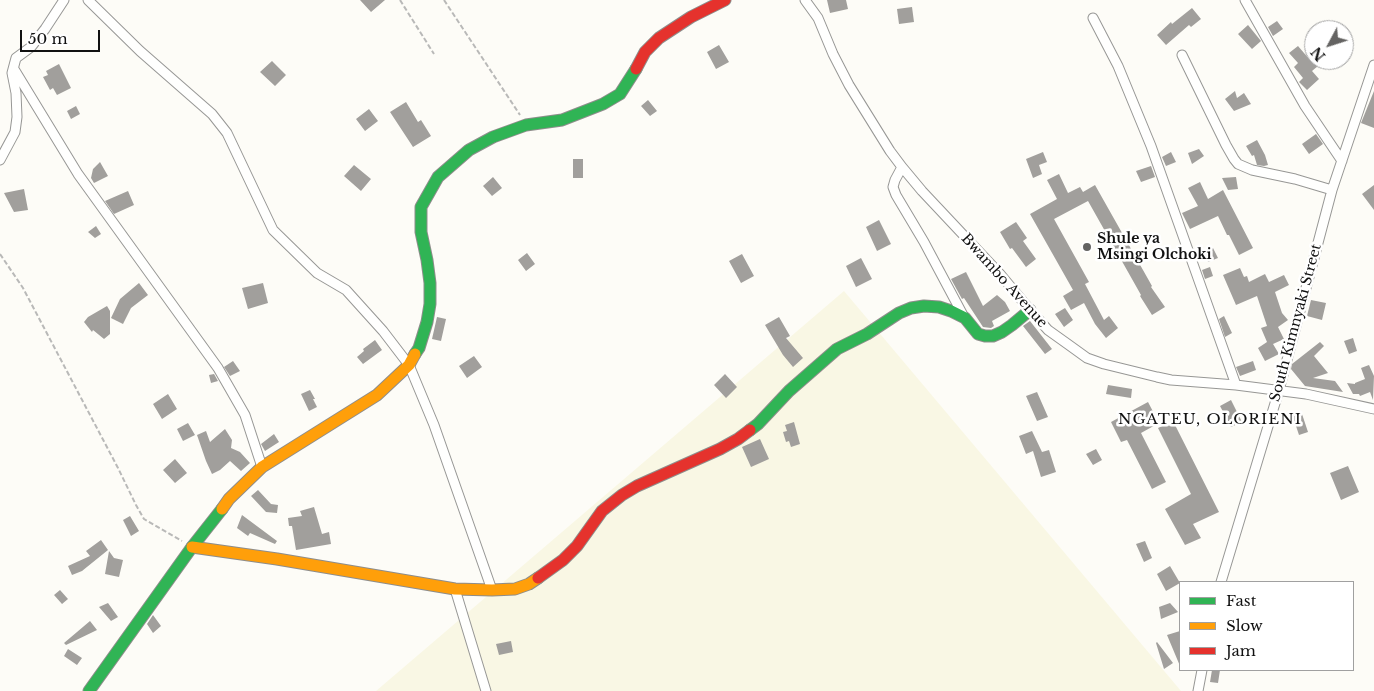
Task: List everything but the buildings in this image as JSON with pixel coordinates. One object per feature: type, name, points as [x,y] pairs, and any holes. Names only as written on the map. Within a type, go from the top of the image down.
[{"type":"street","points":[[0,160],[15,132],[17,117],[16,93],[12,73],[16,58],[31,47],[64,0]]},
{"type":"street","points":[[88,0],[140,51],[212,114],[227,133],[273,230],[317,273],[346,290],[383,331],[409,365],[434,425],[492,590]]},
{"type":"street","points":[[89,691],[192,547],[229,499],[262,467],[377,395],[409,365],[419,348],[430,304],[430,282],[421,232],[421,207],[438,177],[469,150],[493,137],[526,125],[562,120],[612,99],[620,94],[645,52],[659,38],[691,17],[725,0]]},
{"type":"street","name":"Bwambo Avenue","points":[[805,0],[818,18],[833,54],[849,85],[890,151],[922,191],[1000,274],[1048,330],[1088,358],[1104,364],[1171,380],[1278,390],[1306,394],[1374,409]]},
{"type":"street","points":[[1245,0],[1305,106],[1342,161]]},
{"type":"street","points":[[1094,18],[1118,66],[1151,146],[1236,385]]},
{"type":"street","points":[[1182,55],[1226,145],[1238,164],[1252,170],[1295,179],[1332,190]]},
{"type":"street","name":"South Kimnyaki Street","points":[[1221,581],[1278,390],[1332,190],[1374,65]]},
{"type":"street","points":[[14,69],[78,174],[218,368],[245,414],[262,467]]},
{"type":"street","points":[[902,167],[894,180],[893,187],[896,195],[965,318],[978,334],[993,336],[1012,326],[1030,310]]},
{"type":"street","points":[[192,547],[277,559],[455,589],[515,589],[542,576],[571,553],[602,511],[614,501],[637,486],[720,449],[746,434],[815,367],[844,344],[867,334],[899,313],[911,308],[924,306],[939,307],[958,313],[965,318]]},
{"type":"street","points":[[455,589],[486,691]]},
{"type":"street","points":[[1198,691],[1202,671]]},
{"type":"path","points":[[400,0],[434,54]]},
{"type":"path","points":[[444,0],[526,125]]},
{"type":"path","points":[[0,254],[23,288],[144,519],[192,547]]},
{"type":"shaded area","points":[[844,291],[1181,691],[376,691]]},
{"type":"traffic: fast","points":[[415,354],[419,348],[427,322],[430,304],[430,283],[421,232],[421,207],[438,177],[469,150],[493,137],[526,125],[562,120],[603,104],[620,94],[636,69]]},
{"type":"traffic: fast","points":[[750,430],[789,391],[837,349],[867,334],[899,313],[911,308],[924,306],[939,307],[965,318],[978,334],[993,336],[1012,325],[1030,310]]},
{"type":"traffic: fast","points":[[89,691],[192,547],[222,509]]},
{"type":"traffic: slow","points":[[222,509],[229,499],[262,467],[377,395],[409,365],[415,354]]},
{"type":"traffic: slow","points":[[192,547],[277,559],[455,589],[515,589],[529,584],[538,578]]},
{"type":"traffic: jam","points":[[636,69],[645,52],[659,38],[691,17],[725,0]]},
{"type":"traffic: jam","points":[[538,578],[563,560],[577,546],[602,511],[622,495],[637,486],[720,449],[750,430]]},
{"type":"place","name":"Shule ya Msingi Olchoki","points":[[1087,247]]},
{"type":"district","name":"NGATEU, OLORIENI","points":[[1210,420]]}]
